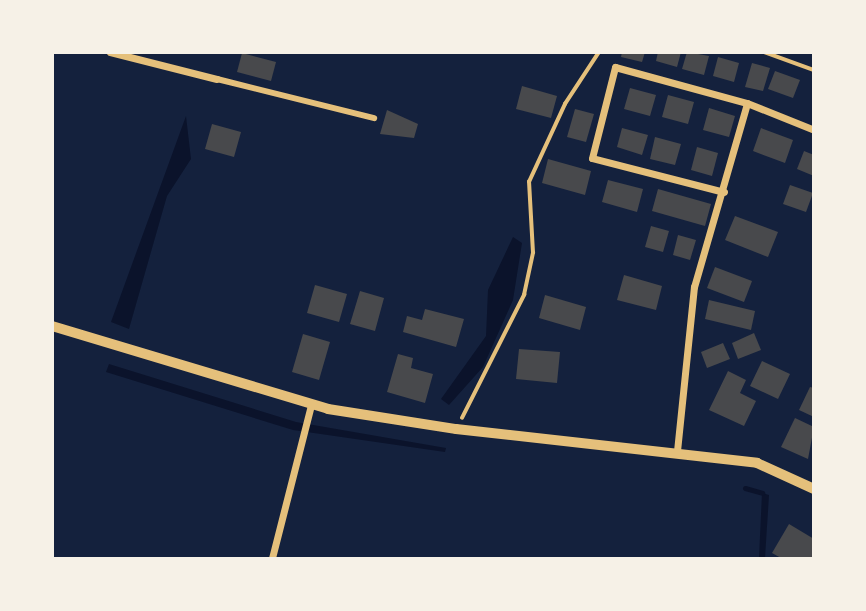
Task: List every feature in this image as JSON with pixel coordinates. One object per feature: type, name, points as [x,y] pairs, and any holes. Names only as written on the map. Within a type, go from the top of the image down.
[{"type":"street","points":[[110,52],[374,118]]},
{"type":"street","points":[[724,192],[592,158],[615,66],[747,103],[814,130]]},
{"type":"street","points":[[677,451],[694,287],[724,192],[747,103]]},
{"type":"street","points":[[52,326],[311,405],[456,429],[677,451],[757,463],[814,489]]},
{"type":"street","points":[[272,558],[311,405]]},
{"type":"path","points":[[456,429],[524,296],[533,253],[529,182],[565,104],[599,52]]},
{"type":"path","points":[[764,52],[814,70]]},
{"type":"water","points":[[186,116],[191,159],[167,196],[129,329],[111,322]]},
{"type":"water","points":[[513,237],[522,243],[513,300],[483,367],[449,405],[441,399],[486,336],[488,290]]},
{"type":"water","points":[[109,364],[296,422],[446,448],[445,452],[293,430],[106,372]]},
{"type":"water","points":[[762,493],[769,495],[765,558],[759,558]]},
{"type":"building","points":[[622,52],[645,52],[642,62],[621,57]]},
{"type":"building","points":[[658,52],[681,52],[677,67],[656,61]]},
{"type":"building","points":[[687,52],[709,56],[704,75],[682,69]]},
{"type":"building","points":[[242,53],[276,62],[271,81],[237,72]]},
{"type":"building","points":[[718,57],[739,63],[734,82],[713,76]]},
{"type":"building","points":[[752,63],[770,68],[763,91],[745,87]]},
{"type":"building","points":[[775,71],[800,80],[793,98],[768,89]]},
{"type":"building","points":[[522,86],[557,96],[551,118],[516,109]]},
{"type":"building","points":[[630,88],[656,95],[650,116],[624,109]]},
{"type":"building","points":[[668,95],[694,102],[688,124],[662,117]]},
{"type":"building","points":[[709,108],[735,116],[729,137],[703,130]]},
{"type":"building","points":[[575,109],[594,114],[586,142],[567,137]]},
{"type":"building","points":[[387,110],[418,124],[414,138],[380,134]]},
{"type":"building","points":[[212,124],[241,132],[234,157],[205,149]]},
{"type":"building","points":[[622,128],[648,135],[642,155],[617,147]]},
{"type":"building","points":[[761,128],[793,140],[785,163],[753,151]]},
{"type":"building","points":[[655,137],[681,144],[675,165],[650,159]]},
{"type":"building","points":[[697,147],[718,153],[712,176],[691,170]]},
{"type":"building","points":[[804,151],[814,155],[814,176],[797,169]]},
{"type":"building","points":[[548,159],[591,171],[585,195],[542,183]]},
{"type":"building","points":[[608,180],[643,189],[637,212],[602,202]]},
{"type":"building","points":[[790,185],[813,193],[806,212],[783,204]]},
{"type":"building","points":[[658,189],[711,204],[705,226],[652,211]]},
{"type":"building","points":[[735,216],[778,232],[768,257],[725,240]]},
{"type":"building","points":[[651,226],[669,231],[663,252],[645,247]]},
{"type":"building","points":[[678,235],[696,240],[690,260],[673,255]]},
{"type":"building","points":[[715,267],[752,281],[744,302],[707,288]]},
{"type":"building","points":[[624,275],[662,286],[656,310],[617,300]]},
{"type":"building","points":[[315,285],[347,294],[339,322],[307,313]]},
{"type":"building","points":[[360,291],[384,298],[375,331],[350,324]]},
{"type":"building","points":[[545,295],[586,307],[580,330],[539,318]]},
{"type":"building","points":[[709,300],[755,311],[751,330],[705,319]]},
{"type":"building","points":[[425,309],[464,319],[456,347],[403,332],[407,316],[422,320]]},
{"type":"building","points":[[754,333],[761,350],[738,359],[732,343]]},
{"type":"building","points":[[303,334],[330,342],[319,380],[292,372]]},
{"type":"building","points":[[723,343],[730,359],[707,368],[701,352]]},
{"type":"building","points":[[519,349],[560,352],[557,383],[516,379]]},
{"type":"building","points":[[398,354],[413,358],[411,368],[433,374],[425,403],[387,392]]},
{"type":"building","points":[[762,361],[790,374],[778,399],[750,386]]},
{"type":"building","points":[[728,371],[746,380],[740,393],[756,401],[744,426],[709,410]]},
{"type":"building","points":[[810,387],[814,388],[814,417],[799,410]]},
{"type":"building","points":[[795,418],[814,427],[808,459],[781,447]]},
{"type":"building","points":[[789,524],[814,539],[814,558],[781,558],[772,553]]},
{"type":"waterway","points":[[745,488],[762,493]]}]
